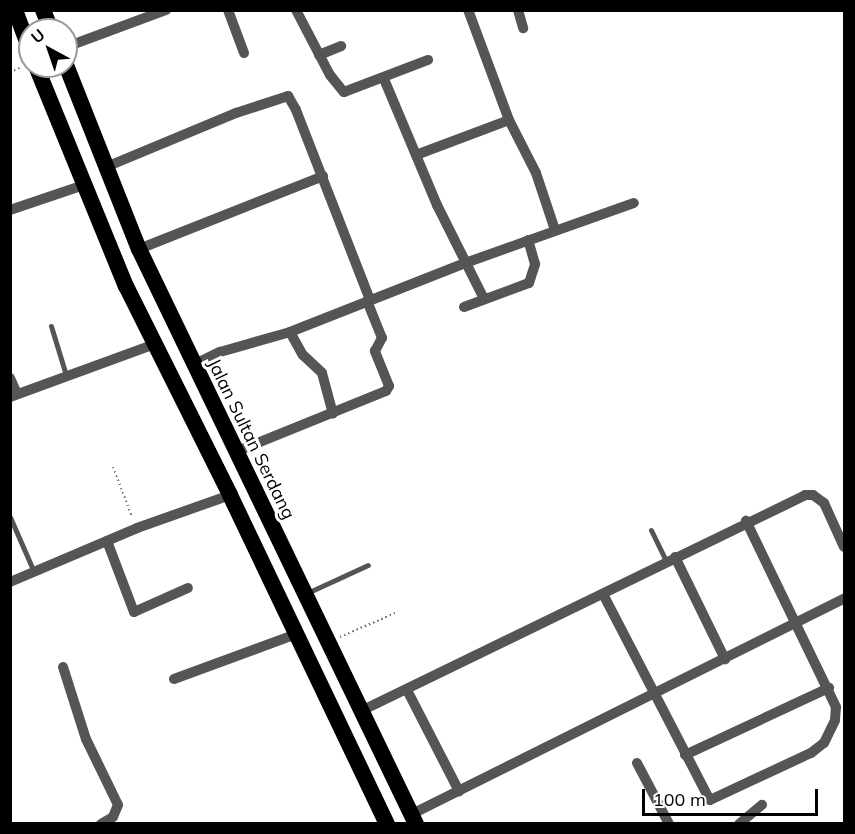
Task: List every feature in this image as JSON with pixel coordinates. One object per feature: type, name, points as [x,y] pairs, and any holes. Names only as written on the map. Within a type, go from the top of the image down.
[{"type":"highway","points":[[41,78],[126,286],[230,495],[387,824]]},
{"type":"highway","name":"Jalan Sultan Serdang","points":[[71,78],[139,249],[235,452],[414,818]]},
{"type":"highway","points":[[352,748],[376,738]]},
{"type":"street","points":[[78,43],[166,10]]},
{"type":"street","points":[[228,10],[244,53]]},
{"type":"street","points":[[296,10],[338,88],[344,92],[384,79],[428,60]]},
{"type":"street","points":[[468,10],[509,120],[536,172],[555,230]]},
{"type":"street","points":[[518,10],[524,28]]},
{"type":"street","points":[[319,55],[341,46]]},
{"type":"street","points":[[384,79],[437,205],[468,262],[484,299]]},
{"type":"street","points":[[106,167],[285,95],[297,110],[382,339],[375,351],[389,386],[386,391],[333,414],[235,452]]},
{"type":"street","points":[[416,155],[509,120]]},
{"type":"street","points":[[139,249],[323,176]]},
{"type":"street","points":[[10,210],[84,185]]},
{"type":"street","points":[[193,365],[220,352],[290,332],[468,262],[634,203]]},
{"type":"street","points":[[464,307],[529,283],[535,264],[528,240]]},
{"type":"street","points":[[290,332],[303,356],[322,373],[333,414]]},
{"type":"street","points":[[10,378],[14,396],[155,344]]},
{"type":"street","points":[[10,582],[136,528],[230,495]]},
{"type":"street","points":[[363,710],[603,594],[746,521],[805,495],[813,495],[828,508],[844,547]]},
{"type":"street","points":[[603,594],[707,797],[713,801],[811,753],[824,743],[836,714],[829,688],[746,521]]},
{"type":"street","points":[[107,541],[134,612],[188,588]]},
{"type":"street","points":[[671,559],[725,659]]},
{"type":"street","points":[[414,818],[459,791],[844,600]]},
{"type":"street","points":[[174,679],[296,634]]},
{"type":"street","points":[[63,667],[86,739],[118,805],[114,817],[101,824]]},
{"type":"street","points":[[685,755],[829,688]]},
{"type":"street","points":[[407,690],[459,791]]},
{"type":"street","points":[[637,763],[669,824]]},
{"type":"street","points":[[738,824],[762,806]]},
{"type":"lane","points":[[51,326],[66,375]]},
{"type":"lane","points":[[10,517],[35,573]]},
{"type":"lane","points":[[651,530],[671,559]]},
{"type":"lane","points":[[305,594],[368,565]]},
{"type":"path","points":[[113,467],[136,528]]},
{"type":"path","points":[[329,642],[395,613]]}]
